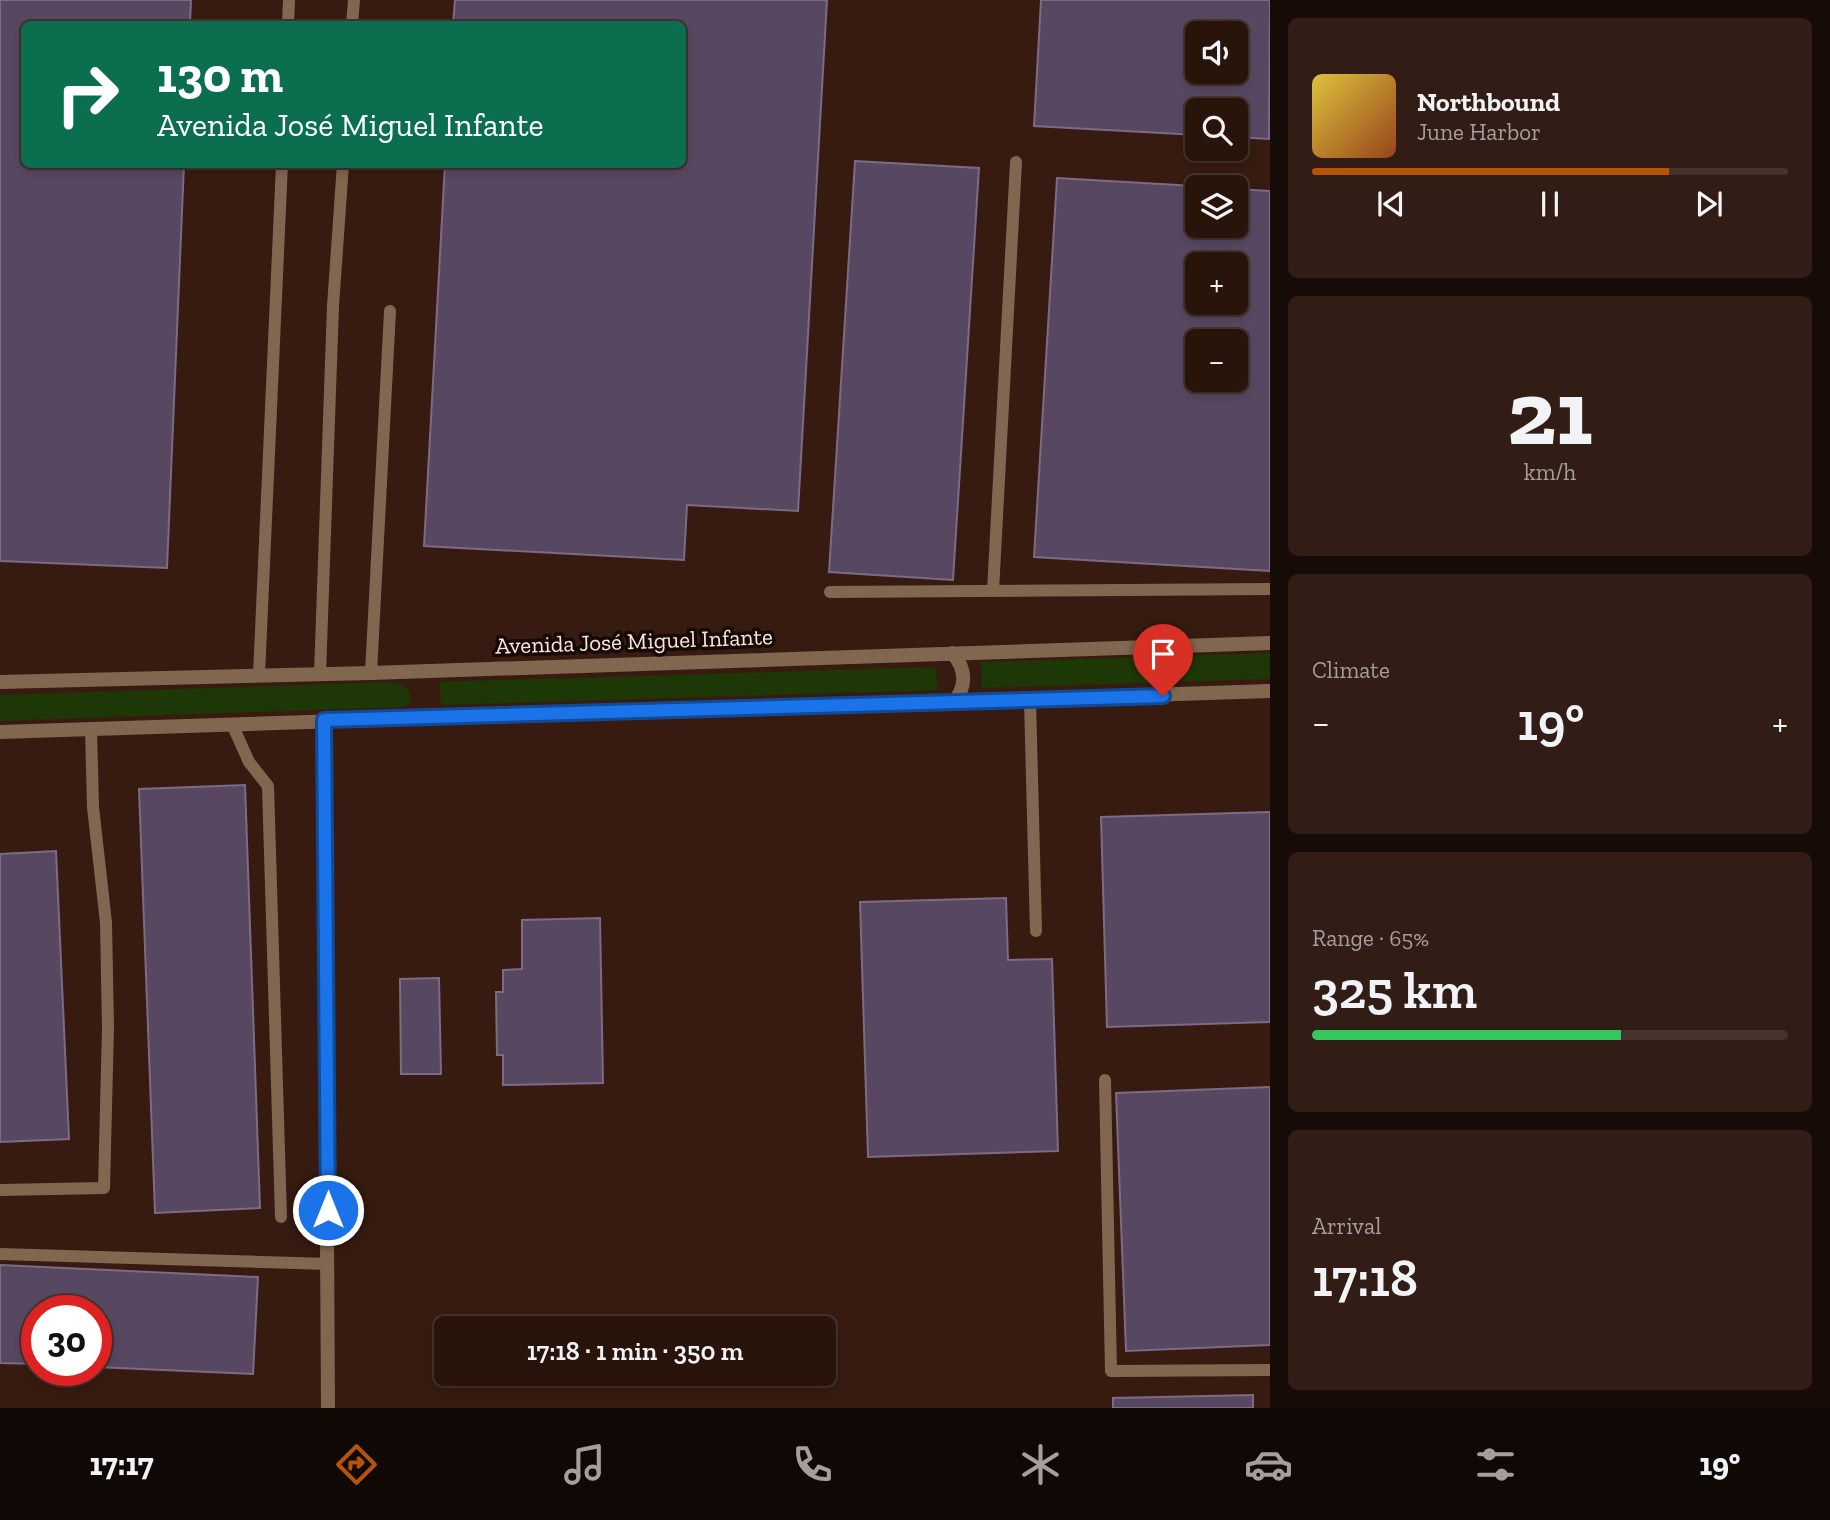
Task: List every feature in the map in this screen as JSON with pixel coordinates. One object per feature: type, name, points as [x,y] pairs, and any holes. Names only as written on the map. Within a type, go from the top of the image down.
[{"type":"street","name":"Avenida José Miguel Infante","points":[[0,682],[371,673],[1270,643]]},
{"type":"street","points":[[952,653],[963,670],[964,679],[958,697],[952,704]]},
{"type":"street","points":[[0,732],[324,720],[952,704],[1270,691]]},
{"type":"street","points":[[324,720],[328,1408]]},
{"type":"lane","points":[[288,21],[289,0]]},
{"type":"lane","points":[[352,21],[354,0]]},
{"type":"lane","points":[[993,591],[1016,162]]},
{"type":"lane","points":[[259,676],[282,168]]},
{"type":"lane","points":[[320,674],[333,306],[343,168]]},
{"type":"lane","points":[[371,673],[390,311]]},
{"type":"lane","points":[[830,592],[1270,589]]},
{"type":"lane","points":[[1030,701],[1036,931]]},
{"type":"lane","points":[[232,724],[249,762],[268,786],[281,1217]]},
{"type":"lane","points":[[0,1190],[104,1188],[108,1027],[106,923],[93,807],[91,729]]},
{"type":"lane","points":[[1105,1080],[1111,1371],[1270,1370]]},
{"type":"lane","points":[[0,1254],[328,1264]]},
{"type":"green space","points":[[1270,653],[1270,679],[982,688],[981,662]]},
{"type":"green space","points":[[935,667],[938,690],[441,705],[439,682]]},
{"type":"green space","points":[[394,682],[406,687],[411,697],[409,704],[402,707],[0,721],[0,695]]},
{"type":"building","points":[[0,0],[191,0],[190,21],[21,21],[21,168],[184,168],[167,568],[0,561]]},
{"type":"building","points":[[455,0],[827,0],[798,511],[687,505],[684,560],[424,546],[445,168],[686,168],[686,21],[453,21]]},
{"type":"building","points":[[1041,0],[1270,0],[1269,139],[1248,138],[1248,98],[1185,98],[1185,134],[1034,126]]},
{"type":"building","points":[[855,161],[979,168],[953,580],[829,572]]},
{"type":"building","points":[[1057,178],[1185,185],[1185,238],[1248,238],[1248,190],[1270,191],[1270,571],[1034,557]]},
{"type":"building","points":[[245,785],[260,1208],[155,1213],[139,789]]},
{"type":"building","points":[[1270,812],[1270,1022],[1107,1027],[1101,817]]},
{"type":"building","points":[[56,851],[69,1139],[0,1142],[0,854]]},
{"type":"building","points":[[1006,898],[1008,960],[1052,959],[1058,1151],[868,1157],[860,902]]},
{"type":"building","points":[[600,918],[603,1083],[503,1085],[503,1055],[497,1055],[496,992],[503,992],[503,970],[522,969],[522,920]]},
{"type":"building","points":[[439,978],[441,1074],[401,1074],[400,979]]},
{"type":"building","points":[[1270,1087],[1270,1345],[1126,1351],[1116,1093]]},
{"type":"building","points":[[0,1265],[258,1277],[253,1374],[112,1368],[112,1295],[21,1295],[21,1364],[0,1363]]},
{"type":"building","points":[[1253,1395],[1253,1408],[1113,1408],[1113,1398]]},
{"type":"route","points":[[328,1210],[324,720],[1163,696]]}]
